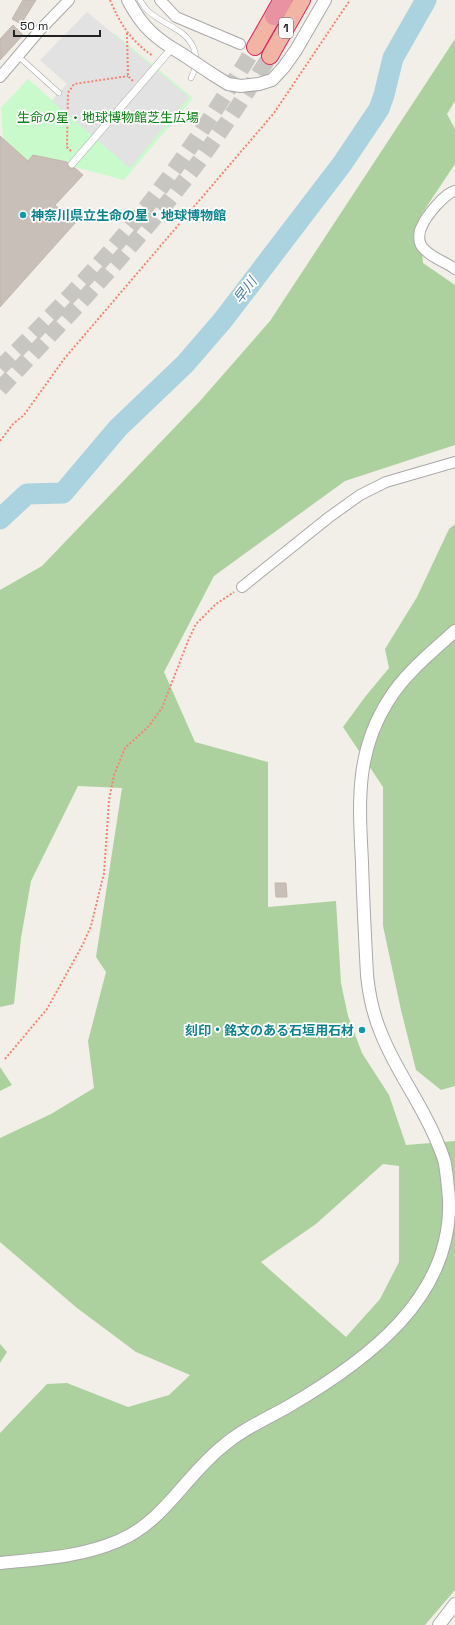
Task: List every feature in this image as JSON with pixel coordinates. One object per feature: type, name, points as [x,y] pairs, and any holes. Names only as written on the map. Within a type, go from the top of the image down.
[{"type":"highway","name":"1","points":[[247,46],[274,16],[283,0]]},
{"type":"highway","name":"1","points":[[270,56],[302,0]]},
{"type":"street","points":[[0,77],[40,30],[69,0]]},
{"type":"street","points":[[128,0],[140,21],[150,32],[228,84],[241,86],[259,84],[272,80],[278,74],[292,56],[325,0]]},
{"type":"street","points":[[160,0],[176,17],[247,46]]},
{"type":"street","points":[[72,164],[160,61],[177,51]]},
{"type":"street","points":[[455,191],[445,197],[427,218],[419,233],[423,249],[455,269]]},
{"type":"street","points":[[242,587],[328,518],[360,495],[386,482],[455,462]]},
{"type":"street","points":[[0,1563],[54,1557],[88,1551],[120,1540],[144,1526],[166,1507],[199,1468],[222,1446],[247,1428],[330,1380],[383,1340],[404,1319],[421,1297],[432,1277],[441,1256],[447,1229],[449,1200],[445,1163],[432,1128],[381,1035],[370,1001],[367,975],[360,807],[361,773],[371,735],[388,700],[410,673],[455,630]]},
{"type":"street","points":[[443,1620],[455,1604]]},
{"type":"lane","points":[[140,0],[146,9],[152,14],[184,33],[191,41],[196,54],[197,67],[191,78]]},
{"type":"lane","points":[[18,56],[59,93]]},
{"type":"path","points":[[110,0],[120,22],[127,32],[141,46],[160,61]]},
{"type":"path","points":[[0,441],[13,424],[24,414],[64,359],[274,113],[350,0]]},
{"type":"path","points":[[127,32],[128,76],[138,86]]},
{"type":"path","points":[[77,158],[67,147],[68,93],[74,84],[128,76]]},
{"type":"path","points":[[5,1059],[47,1009],[80,950],[91,926],[104,873],[109,800],[114,775],[125,748],[148,726],[162,708],[196,624],[216,604],[242,587]]},
{"type":"green space","name":"生命の星・地球博物館芝生広場","points":[[114,33],[193,98],[124,180],[75,167],[62,181],[72,164],[33,155],[28,161],[3,138],[1,108],[28,79],[52,100]]},
{"type":"green space","points":[[455,39],[455,101],[447,114],[455,129],[455,164],[419,218],[423,263],[455,285],[455,445],[345,481],[214,576],[164,672],[195,742],[268,762],[268,907],[336,901],[341,983],[348,1016],[362,1053],[389,1095],[406,1145],[455,1141],[455,1590],[425,1625],[0,1625],[0,1433],[47,1384],[67,1383],[128,1407],[169,1395],[190,1375],[136,1352],[77,1308],[0,1242],[0,1138],[51,1114],[94,1088],[88,1041],[106,972],[96,957],[122,788],[78,786],[31,881],[21,938],[14,1004],[0,1007],[0,590],[42,566],[200,401],[270,321]],"holes":[[[383,1164],[399,1166],[399,1262],[380,1299],[346,1337],[261,1262],[316,1224]]]},
{"type":"green space","points":[[455,524],[455,1086],[441,1090],[416,1070],[401,1010],[383,926],[383,787],[343,727],[389,668],[385,649],[417,597],[449,529]]},
{"type":"green space","points":[[0,1067],[12,1085],[0,1091]]},
{"type":"green space","points":[[0,1344],[7,1352],[0,1363]]},
{"type":"shaded area","points":[[87,12],[189,97],[130,168],[52,101],[67,84],[40,60]]},
{"type":"building","points":[[23,0],[36,0],[21,24],[12,19]]},
{"type":"building","points":[[13,25],[23,35],[0,60],[0,39]]},
{"type":"building","name":"神奈川県立生命の星・地球博物館","points":[[0,136],[28,161],[33,155],[67,162],[69,168],[75,168],[83,175],[55,205],[75,223],[0,307]]},
{"type":"building","points":[[275,883],[286,883],[287,897],[276,897]]},
{"type":"waterway","name":"早川","points":[[0,519],[27,494],[63,493],[118,428],[185,364],[223,320],[342,164],[379,109],[393,58],[426,0]]},
{"type":"tunnel","points":[[0,368],[85,279],[133,224],[197,137],[227,93],[255,47]]},
{"type":"tunnel","points":[[0,389],[102,279],[151,222],[197,164],[244,97],[270,56]]},
{"type":"place","name":"神奈川県立生命の星・地球博物館","points":[[23,215]]},
{"type":"place","name":"刻印・銘文のある石垣用石材","points":[[362,1030]]}]
